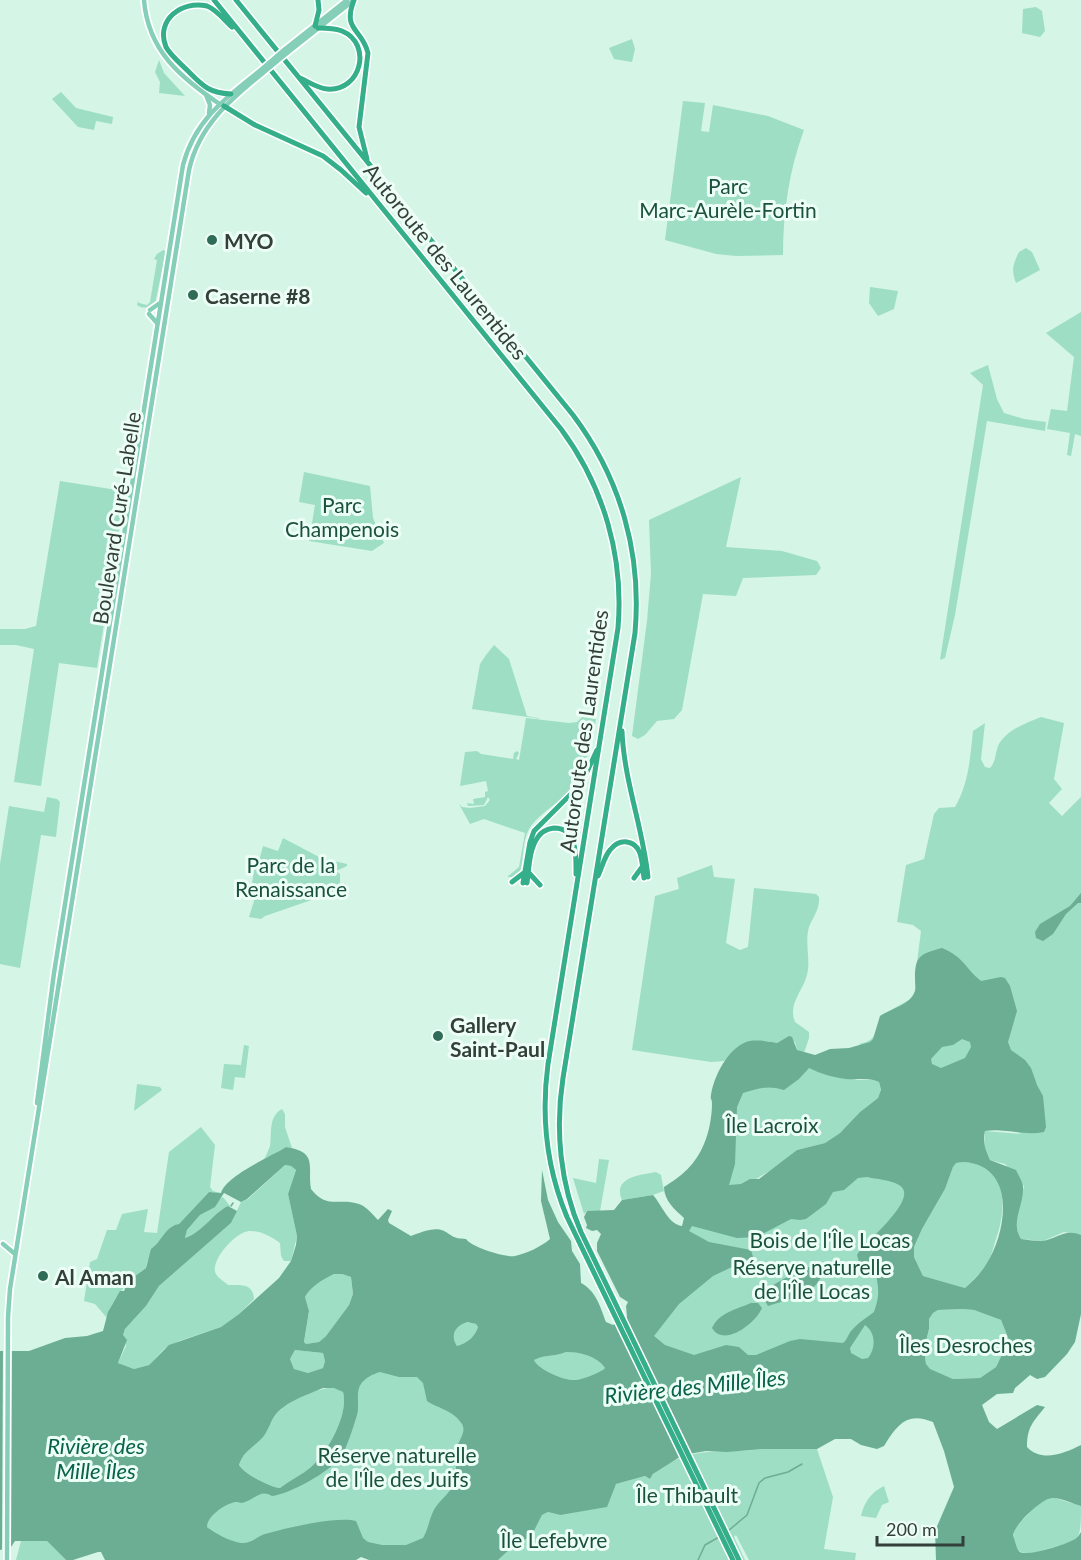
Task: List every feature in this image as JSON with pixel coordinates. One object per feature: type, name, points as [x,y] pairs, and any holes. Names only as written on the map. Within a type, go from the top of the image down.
[{"type":"highway","name":"Autoroute des Laurentides","points":[[214,0],[561,429],[583,463],[599,497],[613,544],[619,597],[617,637],[547,1068],[546,1132],[551,1165],[566,1213],[739,1560]]},
{"type":"highway","name":"Autoroute des Laurentides","points":[[236,0],[573,415],[596,450],[622,506],[630,536],[637,590],[635,633],[562,1084],[560,1139],[565,1178],[576,1219],[618,1317],[733,1560]]},
{"type":"highway","points":[[298,76],[319,87],[334,88],[348,83],[358,71],[360,52],[352,38],[337,29],[316,27],[318,0]]},
{"type":"highway","points":[[354,0],[350,10],[350,20],[368,53],[359,127],[368,163]]},
{"type":"highway","points":[[231,94],[208,89],[172,55],[164,38],[166,22],[174,10],[183,5],[205,6],[214,10],[250,45]]},
{"type":"highway","points":[[222,105],[255,125],[323,156],[382,208]]},
{"type":"highway","points":[[594,888],[608,853],[619,843],[629,843],[638,848],[646,877],[643,842],[624,756],[622,717]]},
{"type":"highway","points":[[527,873],[530,842],[534,831],[575,790],[587,773],[600,743]]},
{"type":"highway","points":[[525,883],[538,836],[549,829],[562,830],[571,837],[575,846],[576,892]]},
{"type":"highway","points":[[634,878],[642,867]]},
{"type":"highway","points":[[512,882],[527,873]]},
{"type":"highway","points":[[527,873],[540,885]]},
{"type":"main road","points":[[144,0],[148,27],[159,49],[187,80],[222,105]]},
{"type":"main road","name":"Boulevard Curé-Labelle","points":[[38,1109],[37,1096],[53,975],[183,163],[193,138],[208,114],[222,105],[347,0]]},
{"type":"main road","name":"Boulevard Curé-Labelle","points":[[316,27],[354,0]]},
{"type":"main road","name":"Boulevard Curé-Labelle","points":[[6,1560],[9,1300],[15,1254],[189,170],[194,151],[202,135],[222,105],[231,94],[263,70]]},
{"type":"main road","points":[[206,95],[210,105],[208,114]]},
{"type":"main road","points":[[157,323],[150,312],[160,303]]},
{"type":"main road","points":[[3,1244],[15,1254]]},
{"type":"green space","points":[[1036,7],[1042,11],[1045,31],[1040,37],[1022,33],[1023,9]]},
{"type":"green space","points":[[632,39],[635,49],[632,62],[614,59],[609,48]]},
{"type":"green space","points":[[159,60],[164,73],[185,96],[159,93],[160,82],[155,72]]},
{"type":"green space","points":[[61,92],[76,108],[113,117],[112,124],[96,121],[94,130],[78,127],[52,99]]},
{"type":"green space","name":"Parc Marc-Aurèle-Fortin","points":[[683,101],[705,103],[701,131],[709,132],[713,105],[768,116],[804,130],[794,160],[788,192],[783,255],[716,254],[665,240]]},
{"type":"green space","points":[[1026,248],[1032,252],[1040,270],[1016,283],[1014,264],[1019,252]]},
{"type":"green space","points":[[163,250],[166,251],[155,304],[146,307],[139,306],[138,301],[147,305],[150,302],[157,260],[154,259]]},
{"type":"green space","points":[[870,287],[898,291],[894,309],[878,316],[869,303]]},
{"type":"green space","points":[[1081,312],[1081,436],[1075,434],[1071,456],[1067,455],[1070,433],[1047,429],[1051,409],[1067,411],[1074,357],[1046,333]]},
{"type":"green space","points":[[988,365],[997,399],[1004,413],[1046,422],[1045,431],[987,421],[955,615],[945,658],[940,660],[983,385],[970,373]]},
{"type":"green space","name":"Parc Champenois","points":[[304,472],[370,486],[373,518],[384,543],[372,551],[309,541],[315,505],[299,502]]},
{"type":"green space","points":[[741,477],[726,547],[782,551],[817,561],[821,568],[816,575],[743,578],[736,596],[703,594],[682,710],[674,719],[657,721],[645,735],[638,739],[632,736],[651,574],[649,520]]},
{"type":"green space","points":[[60,481],[125,493],[97,668],[59,663],[41,786],[14,782],[34,649],[16,645],[0,645],[0,629],[25,629],[36,626]]},
{"type":"green space","points":[[494,645],[509,659],[527,716],[542,719],[472,709],[480,664]]},
{"type":"green space","points":[[583,716],[596,719],[592,741],[581,771],[570,790],[531,826],[526,837],[519,875],[507,877],[519,867],[525,833],[484,819],[470,824],[459,804],[470,808],[485,806],[490,800],[488,797],[484,805],[468,806],[467,803],[474,804],[473,799],[485,797],[485,792],[488,791],[486,781],[460,786],[465,752],[477,751],[481,754],[513,759],[517,751],[519,753],[516,759],[519,760],[526,718],[569,723],[577,722]]},
{"type":"green space","points":[[1041,717],[1064,723],[1054,779],[1062,789],[1049,803],[1062,816],[1081,797],[1081,1235],[1064,1232],[1043,1241],[1021,1239],[1017,1220],[1024,1186],[1005,1164],[990,1160],[984,1145],[985,1131],[1021,1134],[859,1044],[869,1041],[875,1035],[880,1016],[909,1000],[916,989],[915,978],[921,931],[913,925],[897,922],[906,865],[924,859],[934,814],[939,808],[955,807],[960,798],[968,770],[973,731],[985,723],[981,759],[985,767],[990,768],[998,746],[1006,736]]},
{"type":"green space","points":[[47,797],[60,802],[56,837],[41,835],[20,968],[0,964],[0,864],[9,806],[44,812]]},
{"type":"green space","name":"Parc de la Renaissance","points":[[283,838],[321,858],[347,864],[336,871],[340,874],[340,885],[345,883],[346,885],[326,895],[261,919],[249,917],[254,901],[251,890],[255,864],[258,865],[263,846],[278,851]]},
{"type":"green space","points":[[712,865],[714,877],[735,879],[726,943],[740,950],[748,947],[754,888],[816,894],[819,897],[808,933],[808,972],[793,1010],[795,1022],[809,1032],[804,1053],[797,1050],[795,1042],[786,1038],[777,1043],[761,1041],[748,1043],[724,1061],[711,1062],[632,1050],[655,896],[679,889],[677,878]]},
{"type":"green space","points":[[244,1045],[249,1046],[245,1078],[235,1077],[233,1090],[221,1088],[224,1064],[241,1065]]},
{"type":"green space","name":"Île Lacroix","points":[[808,1067],[858,1080],[874,1079],[879,1082],[881,1091],[878,1098],[860,1112],[840,1133],[825,1143],[797,1150],[778,1166],[736,1191],[706,1188],[743,1089]]},
{"type":"green space","points":[[137,1084],[160,1087],[162,1090],[134,1111]]},
{"type":"green space","points":[[282,1109],[292,1148],[286,1147],[264,1160],[270,1146],[274,1116]]},
{"type":"green space","points":[[201,1127],[215,1145],[210,1187],[213,1191],[220,1193],[209,1192],[179,1224],[169,1229],[151,1254],[146,1268],[128,1283],[117,1297],[107,1318],[95,1304],[84,1301],[90,1262],[97,1259],[107,1230],[116,1230],[122,1214],[148,1209],[144,1232],[157,1233],[169,1152]]},
{"type":"green space","points":[[599,1159],[609,1160],[600,1211],[587,1211],[584,1214],[573,1178],[596,1183]]},
{"type":"green space","points":[[955,1163],[978,1165],[990,1171],[997,1179],[1003,1203],[999,1229],[990,1259],[965,1288],[923,1276],[914,1257],[914,1247],[945,1189]]},
{"type":"green space","points":[[285,1165],[296,1170],[288,1194],[297,1236],[291,1261],[284,1261],[281,1256],[280,1243],[273,1238],[257,1232],[244,1232],[221,1253],[215,1266],[215,1272],[228,1285],[242,1285],[249,1288],[254,1299],[221,1327],[179,1341],[164,1349],[149,1365],[134,1369],[118,1363],[126,1346],[123,1335],[125,1329],[146,1306],[159,1286],[231,1223],[241,1202],[248,1199]]},
{"type":"green space","name":"Réserve naturelle de l'Île Locas","points":[[860,1165],[910,1180],[884,1341],[868,1366],[684,1368],[644,1327],[680,1234],[692,1215]]},
{"type":"green space","points":[[656,1172],[661,1175],[664,1191],[622,1200],[620,1192],[624,1182],[636,1176]]},
{"type":"green space","points":[[223,1197],[230,1206],[219,1212],[198,1231],[185,1238],[187,1230],[200,1215],[214,1207]]},
{"type":"green space","points":[[334,1274],[351,1277],[353,1294],[349,1305],[326,1336],[319,1342],[306,1344],[304,1343],[309,1312],[305,1297],[314,1286]]},
{"type":"green space","name":"Îles Desroches","points":[[938,1310],[974,1310],[1001,1320],[1009,1340],[996,1367],[980,1378],[953,1379],[929,1369],[926,1364],[924,1349],[929,1319],[933,1313]]},
{"type":"green space","points":[[466,1322],[476,1324],[478,1327],[470,1339],[457,1346],[454,1338],[455,1331]]},
{"type":"green space","points":[[235,1330],[245,1332],[249,1339],[249,1349],[238,1350],[228,1346],[231,1332]]},
{"type":"green space","points":[[295,1350],[323,1353],[325,1361],[323,1368],[308,1373],[294,1369],[290,1359]]},
{"type":"green space","points":[[566,1352],[598,1360],[605,1368],[578,1380],[570,1380],[545,1371],[533,1360]]},
{"type":"green space","name":"Réserve naturelle de l'Île des Juifs","points":[[378,1364],[425,1372],[470,1418],[464,1483],[427,1548],[248,1547],[204,1533],[201,1520],[224,1502],[263,1487],[284,1491],[320,1465],[337,1441],[350,1389]]},
{"type":"green space","points":[[334,1387],[343,1392],[343,1411],[336,1432],[324,1452],[311,1467],[280,1488],[258,1480],[242,1469],[239,1465],[243,1456],[265,1434],[280,1410],[302,1396]]},
{"type":"green space","points":[[763,1449],[817,1449],[833,1497],[824,1549],[856,1553],[855,1560],[749,1560],[736,1535],[734,1537],[745,1560],[498,1560],[532,1535],[542,1515],[548,1512],[560,1515],[616,1484],[645,1476],[650,1479],[664,1467],[687,1456],[699,1453]]},
{"type":"green space","points":[[884,1486],[889,1502],[882,1505],[876,1518],[861,1516],[868,1499]]},
{"type":"green space","points":[[1052,1497],[1081,1506],[1079,1534],[1074,1540],[1063,1545],[1035,1552],[1021,1552],[1015,1544],[1013,1530],[1038,1504]]},
{"type":"green space","points":[[31,1539],[47,1541],[66,1560],[16,1560],[21,1541]]},
{"type":"water","points":[[1081,893],[1081,903],[1066,914],[1053,934],[1043,941],[1036,938],[1035,932],[1040,924],[1070,906]]},
{"type":"water","name":"Rivière des Mille Îles","points":[[942,948],[960,959],[981,981],[1005,978],[1010,986],[1017,1011],[1008,1042],[1011,1050],[1025,1060],[1031,1068],[1043,1096],[1046,1127],[1044,1132],[992,1130],[985,1131],[984,1135],[990,1160],[1016,1170],[1022,1183],[1023,1194],[1017,1220],[1018,1233],[1021,1239],[1042,1241],[1066,1233],[1081,1235],[1081,1314],[1075,1342],[1045,1377],[1037,1379],[1030,1375],[1015,1388],[1013,1393],[997,1394],[982,1405],[989,1422],[997,1429],[1037,1405],[1045,1407],[1032,1425],[1027,1440],[1027,1447],[1040,1455],[1054,1455],[1081,1445],[1081,1506],[1060,1499],[1048,1499],[1023,1519],[1013,1535],[1017,1549],[1024,1553],[1064,1544],[1076,1538],[1081,1532],[1081,1560],[936,1560],[935,1531],[954,1487],[933,1422],[916,1418],[909,1419],[898,1426],[884,1446],[877,1449],[861,1445],[851,1439],[835,1439],[817,1449],[706,1451],[683,1455],[653,1474],[650,1479],[645,1476],[616,1484],[607,1507],[560,1515],[548,1512],[542,1515],[532,1535],[498,1560],[369,1560],[361,1557],[356,1560],[105,1560],[101,1552],[98,1552],[66,1560],[47,1541],[15,1541],[11,1547],[0,1550],[0,1351],[29,1351],[65,1338],[87,1336],[103,1331],[108,1312],[120,1291],[124,1291],[128,1281],[146,1268],[151,1249],[209,1192],[221,1193],[231,1180],[249,1167],[286,1147],[296,1149],[307,1157],[311,1189],[323,1199],[359,1204],[378,1220],[388,1209],[392,1211],[389,1223],[411,1236],[436,1229],[456,1238],[466,1239],[489,1251],[515,1256],[534,1249],[550,1239],[541,1201],[542,1170],[548,1200],[558,1222],[571,1241],[572,1251],[580,1264],[581,1283],[594,1295],[606,1322],[613,1325],[627,1317],[628,1302],[620,1297],[597,1251],[597,1243],[601,1234],[597,1230],[592,1231],[586,1228],[584,1217],[587,1211],[614,1210],[622,1200],[653,1195],[669,1218],[682,1226],[684,1218],[673,1208],[664,1192],[664,1187],[688,1169],[697,1158],[706,1140],[715,1080],[727,1057],[746,1042],[757,1040],[777,1043],[789,1036],[792,1037],[797,1050],[815,1055],[830,1049],[849,1048],[870,1042],[880,1016],[912,997],[915,990],[915,970],[918,960],[924,954]],"holes":[[[962,1039],[970,1042],[971,1047],[965,1058],[941,1068],[932,1064],[931,1059],[942,1047],[953,1045]],[[809,1068],[822,1074],[841,1078],[875,1080],[879,1082],[881,1090],[878,1098],[860,1112],[840,1133],[825,1143],[797,1150],[759,1179],[729,1185],[735,1164],[737,1107],[743,1093],[773,1088],[784,1090]],[[963,1162],[980,1166],[992,1175],[1000,1187],[1003,1202],[1002,1218],[994,1250],[982,1270],[965,1288],[923,1276],[914,1257],[914,1247],[922,1229],[945,1189],[953,1167],[956,1163]],[[285,1165],[296,1170],[288,1194],[297,1236],[296,1245],[291,1261],[279,1278],[221,1327],[169,1345],[149,1365],[134,1369],[118,1363],[127,1340],[123,1335],[125,1329],[146,1306],[159,1286],[231,1223],[237,1211],[228,1206],[197,1232],[185,1238],[187,1230],[200,1215],[215,1207],[224,1193],[241,1202]],[[867,1177],[896,1183],[904,1191],[903,1200],[897,1210],[857,1255],[859,1262],[874,1265],[878,1299],[874,1312],[854,1328],[843,1343],[800,1339],[756,1355],[748,1355],[739,1347],[726,1345],[694,1355],[665,1345],[654,1336],[679,1304],[713,1276],[753,1257],[751,1250],[709,1242],[689,1231],[692,1226],[737,1238],[757,1237],[791,1219],[806,1219],[826,1204],[833,1192],[844,1190],[858,1178]],[[334,1274],[351,1277],[353,1294],[349,1305],[326,1336],[319,1342],[306,1344],[304,1342],[309,1311],[305,1297],[322,1281]],[[938,1310],[974,1310],[1001,1320],[1009,1340],[996,1367],[980,1378],[953,1379],[930,1369],[926,1364],[924,1349],[929,1319]],[[467,1322],[476,1324],[478,1327],[470,1339],[457,1346],[454,1338],[455,1331]],[[865,1325],[873,1336],[873,1345],[868,1358],[862,1359],[851,1353],[850,1348]],[[295,1350],[323,1353],[325,1361],[323,1368],[308,1373],[294,1369],[290,1359]],[[566,1352],[582,1354],[598,1360],[605,1368],[578,1380],[570,1380],[546,1371],[534,1360]],[[380,1372],[399,1377],[417,1377],[423,1383],[427,1401],[446,1410],[462,1424],[463,1433],[455,1458],[455,1482],[435,1508],[423,1538],[406,1545],[382,1545],[368,1542],[363,1538],[356,1521],[347,1520],[324,1521],[285,1529],[244,1543],[225,1538],[207,1527],[213,1515],[226,1505],[245,1502],[265,1493],[272,1496],[289,1491],[335,1464],[345,1450],[354,1425],[358,1411],[359,1387],[369,1376]],[[323,1388],[334,1388],[343,1392],[343,1411],[336,1432],[318,1460],[307,1470],[280,1488],[264,1483],[242,1469],[239,1465],[243,1456],[263,1437],[278,1412],[303,1396]]]},
{"type":"water","points":[[804,1267],[818,1267],[823,1270],[816,1285],[801,1295],[768,1306],[761,1294],[763,1291]]},
{"type":"water","points":[[751,1303],[758,1303],[762,1308],[747,1326],[732,1334],[724,1335],[712,1328],[719,1318]]},
{"type":"pier","points":[[3,1348],[11,1348],[10,1550],[2,1550]]},
{"type":"waterway","points":[[728,1531],[747,1515],[759,1483],[765,1478],[788,1472],[802,1464]]},
{"type":"waterway","points":[[698,1560],[705,1545],[719,1537]]},
{"type":"place","name":"MYO","points":[[212,240]]},
{"type":"place","name":"Caserne #8","points":[[193,295]]},
{"type":"place","name":"Gallery Saint-Paul","points":[[438,1036]]},
{"type":"place","name":"Al Aman","points":[[43,1276]]},
{"type":"park label","name":"Bois de l'Île Locas","points":[[830,1239]]},
{"type":"park label","name":"Île Thibault","points":[[687,1494]]},
{"type":"park label","name":"Île Lefebvre","points":[[554,1539]]}]
